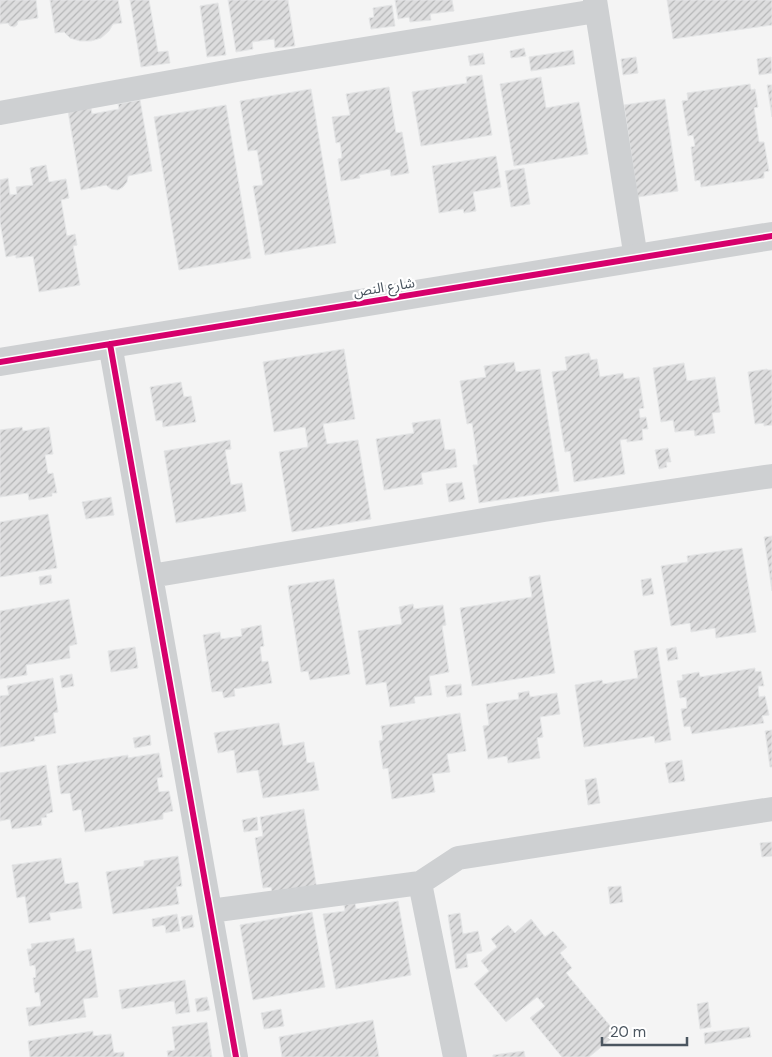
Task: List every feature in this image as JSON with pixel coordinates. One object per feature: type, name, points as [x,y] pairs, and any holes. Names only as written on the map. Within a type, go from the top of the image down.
[{"type":"street","points":[[0,113],[595,5],[636,258]]},
{"type":"street","name":"شارع النص","points":[[0,362],[772,236]]},
{"type":"street","points":[[110,344],[236,1057]]},
{"type":"street","points":[[151,576],[544,510],[772,476]]},
{"type":"street","points":[[210,911],[420,883],[458,858],[772,809]]},
{"type":"street","points":[[420,883],[455,1057]]},
{"type":"building","points":[[0,0],[36,0],[38,18],[18,21],[14,27],[8,23],[0,24]]},
{"type":"building","points":[[50,0],[118,0],[122,23],[113,24],[109,31],[101,38],[91,41],[80,41],[70,38],[64,32],[55,33]]},
{"type":"building","points":[[130,0],[149,0],[158,52],[168,51],[170,63],[141,67]]},
{"type":"building","points":[[228,0],[288,0],[295,46],[275,48],[274,39],[252,42],[253,49],[236,52]]},
{"type":"building","points":[[395,0],[452,0],[454,11],[430,14],[431,20],[410,22],[409,17],[398,19]]},
{"type":"building","points":[[667,0],[772,0],[772,25],[673,39]]},
{"type":"building","points":[[218,3],[226,55],[207,57],[200,6]]},
{"type":"building","points":[[392,5],[395,26],[371,29],[369,18],[374,17],[373,8]]},
{"type":"building","points":[[524,48],[526,56],[511,58],[510,51]]},
{"type":"building","points":[[573,50],[575,64],[531,71],[529,57]]},
{"type":"building","points":[[483,53],[485,64],[470,66],[468,56]]},
{"type":"building","points":[[636,57],[638,73],[623,75],[621,59]]},
{"type":"building","points":[[771,57],[772,73],[759,75],[757,59]]},
{"type":"building","points":[[482,75],[492,135],[421,146],[412,92],[467,83],[466,77]]},
{"type":"building","points":[[541,77],[546,108],[579,102],[588,154],[514,166],[500,84]]},
{"type":"building","points":[[750,84],[751,90],[755,89],[758,107],[754,108],[759,142],[764,142],[769,171],[764,172],[764,178],[701,187],[700,180],[695,181],[691,147],[695,146],[693,135],[688,136],[682,101],[688,100],[687,93]]},
{"type":"building","points":[[767,85],[772,85],[772,117]]},
{"type":"building","points":[[389,87],[396,133],[402,132],[409,173],[391,176],[390,169],[359,175],[360,178],[341,181],[338,159],[342,158],[340,142],[336,143],[332,117],[350,115],[346,94]]},
{"type":"building","points":[[311,89],[336,243],[265,255],[253,186],[263,185],[257,150],[248,151],[240,101]]},
{"type":"building","points":[[665,99],[678,191],[638,197],[624,105]]},
{"type":"building","points":[[140,100],[152,171],[128,176],[127,182],[118,190],[111,189],[106,185],[81,190],[68,111],[91,108],[92,114],[119,109],[118,104]]},
{"type":"building","points":[[226,105],[251,258],[179,270],[154,117]]},
{"type":"building","points":[[496,156],[501,187],[473,192],[476,211],[464,213],[463,209],[439,213],[432,166]]},
{"type":"building","points":[[46,165],[49,182],[66,179],[69,198],[61,200],[67,236],[75,234],[77,245],[73,246],[80,285],[39,292],[33,256],[16,258],[16,255],[6,257],[0,222],[0,180],[8,178],[10,195],[17,194],[16,187],[33,185],[30,168]]},
{"type":"building","points":[[524,168],[530,204],[511,207],[505,171]]},
{"type":"building","points":[[344,349],[355,419],[323,424],[327,444],[358,440],[371,519],[292,532],[279,452],[308,447],[305,427],[274,432],[263,362]]},
{"type":"building","points":[[589,353],[591,360],[597,359],[600,377],[623,373],[624,379],[639,377],[644,408],[639,409],[640,418],[646,417],[648,429],[642,429],[643,440],[627,442],[627,439],[620,440],[625,474],[574,482],[570,451],[565,452],[552,372],[567,370],[565,357]]},
{"type":"building","points":[[514,362],[516,372],[540,369],[559,491],[479,503],[473,465],[478,465],[472,423],[467,424],[460,381],[486,377],[484,366]]},
{"type":"building","points":[[684,363],[687,381],[715,377],[720,412],[712,413],[715,433],[695,436],[694,430],[675,432],[673,420],[661,422],[653,368]]},
{"type":"building","points":[[772,370],[772,425],[764,426],[764,423],[755,424],[748,372]]},
{"type":"building","points":[[181,382],[184,397],[191,396],[196,422],[163,427],[162,420],[156,421],[150,387]]},
{"type":"building","points":[[440,419],[445,450],[455,449],[457,467],[421,473],[423,484],[384,490],[376,439],[414,433],[412,423]]},
{"type":"building","points":[[22,427],[23,431],[49,427],[53,454],[45,455],[48,474],[53,473],[57,493],[52,493],[52,496],[29,500],[28,493],[0,497],[0,430]]},
{"type":"building","points":[[230,440],[231,449],[225,450],[231,485],[242,483],[246,511],[176,523],[164,451]]},
{"type":"building","points":[[668,448],[671,462],[666,462],[667,467],[659,469],[655,450]]},
{"type":"building","points":[[462,482],[465,499],[449,502],[446,484]]},
{"type":"building","points":[[111,497],[114,515],[86,519],[82,502]]},
{"type":"building","points":[[48,514],[57,568],[0,577],[0,522]]},
{"type":"building","points":[[772,536],[772,591],[764,537]]},
{"type":"building","points":[[742,548],[756,632],[716,638],[715,628],[691,632],[690,623],[671,626],[661,566],[688,562],[687,556]]},
{"type":"building","points":[[51,575],[52,583],[40,585],[39,577]]},
{"type":"building","points":[[540,575],[555,673],[472,686],[460,608],[532,597],[529,577]]},
{"type":"building","points":[[651,578],[654,594],[643,596],[641,580]]},
{"type":"building","points":[[334,579],[350,674],[310,680],[308,671],[301,672],[288,586]]},
{"type":"building","points":[[69,599],[77,644],[69,646],[70,658],[26,665],[27,675],[0,679],[0,611]]},
{"type":"building","points":[[413,604],[414,609],[443,605],[446,625],[442,626],[449,672],[429,676],[432,695],[414,697],[415,703],[390,707],[386,682],[366,685],[358,631],[402,624],[399,607]]},
{"type":"building","points":[[261,625],[264,646],[260,647],[262,662],[268,661],[272,683],[234,689],[235,696],[224,698],[222,691],[212,692],[203,635],[220,632],[221,639],[242,636],[241,629]]},
{"type":"building","points":[[135,647],[138,668],[111,672],[108,651]]},
{"type":"building","points":[[657,647],[671,740],[655,743],[654,736],[584,747],[575,685],[602,680],[603,684],[638,678],[634,651]]},
{"type":"building","points":[[676,647],[678,659],[668,661],[666,649]]},
{"type":"building","points":[[755,668],[755,672],[761,671],[764,686],[758,686],[759,697],[765,696],[769,715],[762,716],[764,723],[692,734],[690,726],[684,727],[681,709],[687,708],[686,697],[680,698],[677,681],[683,680],[682,675],[699,672],[700,677]]},
{"type":"building","points":[[72,674],[74,686],[62,688],[60,676]]},
{"type":"building","points":[[53,678],[58,712],[53,713],[56,733],[34,737],[35,741],[0,747],[0,696],[9,695],[7,686]]},
{"type":"building","points":[[461,684],[462,695],[447,697],[445,686]]},
{"type":"building","points":[[529,691],[530,697],[557,693],[560,714],[540,717],[543,737],[537,738],[540,758],[508,763],[507,756],[488,759],[483,726],[489,725],[486,704],[519,699],[518,693]]},
{"type":"building","points":[[460,713],[466,751],[447,754],[450,772],[432,774],[435,792],[392,799],[388,768],[383,769],[379,741],[383,740],[381,726]]},
{"type":"building","points":[[279,723],[283,746],[304,742],[307,763],[314,762],[319,790],[263,798],[258,770],[237,773],[234,750],[218,753],[214,733]]},
{"type":"building","points":[[772,730],[772,767],[770,767],[765,731]]},
{"type":"building","points":[[150,735],[151,745],[135,748],[133,738]]},
{"type":"building","points":[[159,753],[163,777],[157,778],[159,792],[169,791],[173,811],[163,813],[163,819],[85,832],[81,809],[73,811],[70,793],[61,794],[57,766],[128,755],[128,758]]},
{"type":"building","points":[[682,760],[685,781],[669,783],[665,763]]},
{"type":"building","points":[[46,765],[53,812],[46,814],[47,817],[41,818],[42,825],[12,829],[10,819],[0,821],[0,773]]},
{"type":"building","points":[[596,778],[600,803],[588,805],[585,780]]},
{"type":"building","points":[[304,809],[317,890],[273,897],[271,887],[263,888],[255,838],[263,836],[260,817]]},
{"type":"building","points":[[257,817],[258,830],[244,832],[242,820]]},
{"type":"building","points":[[772,842],[772,856],[762,857],[760,843]]},
{"type":"building","points":[[178,856],[182,886],[176,887],[179,904],[113,914],[106,872],[144,866],[144,861]]},
{"type":"building","points":[[61,858],[65,884],[78,882],[82,908],[49,913],[51,920],[29,923],[25,896],[17,898],[12,865]]},
{"type":"building","points":[[621,886],[623,902],[610,904],[608,887]]},
{"type":"building","points":[[398,901],[411,975],[336,989],[323,914],[345,911],[344,905],[355,903],[356,909]]},
{"type":"building","points":[[312,912],[325,987],[253,1000],[240,925]]},
{"type":"building","points":[[460,913],[463,934],[478,931],[482,951],[466,954],[468,967],[456,969],[448,915]]},
{"type":"building","points":[[177,914],[180,931],[166,933],[165,925],[153,927],[152,919]]},
{"type":"building","points":[[192,915],[194,927],[183,929],[181,917]]},
{"type":"building","points":[[531,919],[545,937],[553,931],[567,947],[560,953],[572,968],[566,973],[617,1034],[589,1057],[562,1057],[530,1018],[545,1006],[537,997],[506,1022],[474,984],[489,971],[481,961],[497,947],[491,939],[508,925],[515,933]]},
{"type":"building","points":[[74,938],[76,952],[91,949],[98,997],[83,999],[86,1017],[29,1026],[26,1008],[41,1006],[39,992],[35,993],[33,978],[36,977],[35,965],[30,966],[27,949],[32,949],[31,944]]},
{"type":"building","points":[[185,980],[190,1012],[176,1014],[174,1001],[122,1009],[119,990]]},
{"type":"building","points":[[207,997],[210,1010],[197,1012],[195,999]]},
{"type":"building","points":[[708,1002],[711,1027],[700,1029],[697,1004]]},
{"type":"building","points":[[281,1009],[284,1026],[264,1029],[261,1013]]},
{"type":"building","points":[[373,1020],[379,1057],[282,1057],[279,1037]]},
{"type":"building","points":[[207,1022],[212,1057],[168,1057],[167,1051],[175,1050],[172,1027]]},
{"type":"building","points":[[749,1027],[751,1037],[705,1044],[704,1033]]},
{"type":"building","points":[[93,1031],[93,1036],[111,1034],[114,1053],[124,1052],[124,1057],[30,1057],[28,1041]]},
{"type":"building","points":[[524,1051],[525,1057],[493,1057],[493,1055]]},
{"type":"cycle path","points":[[0,362],[772,236]]},
{"type":"cycle path","points":[[110,344],[236,1057]]}]
